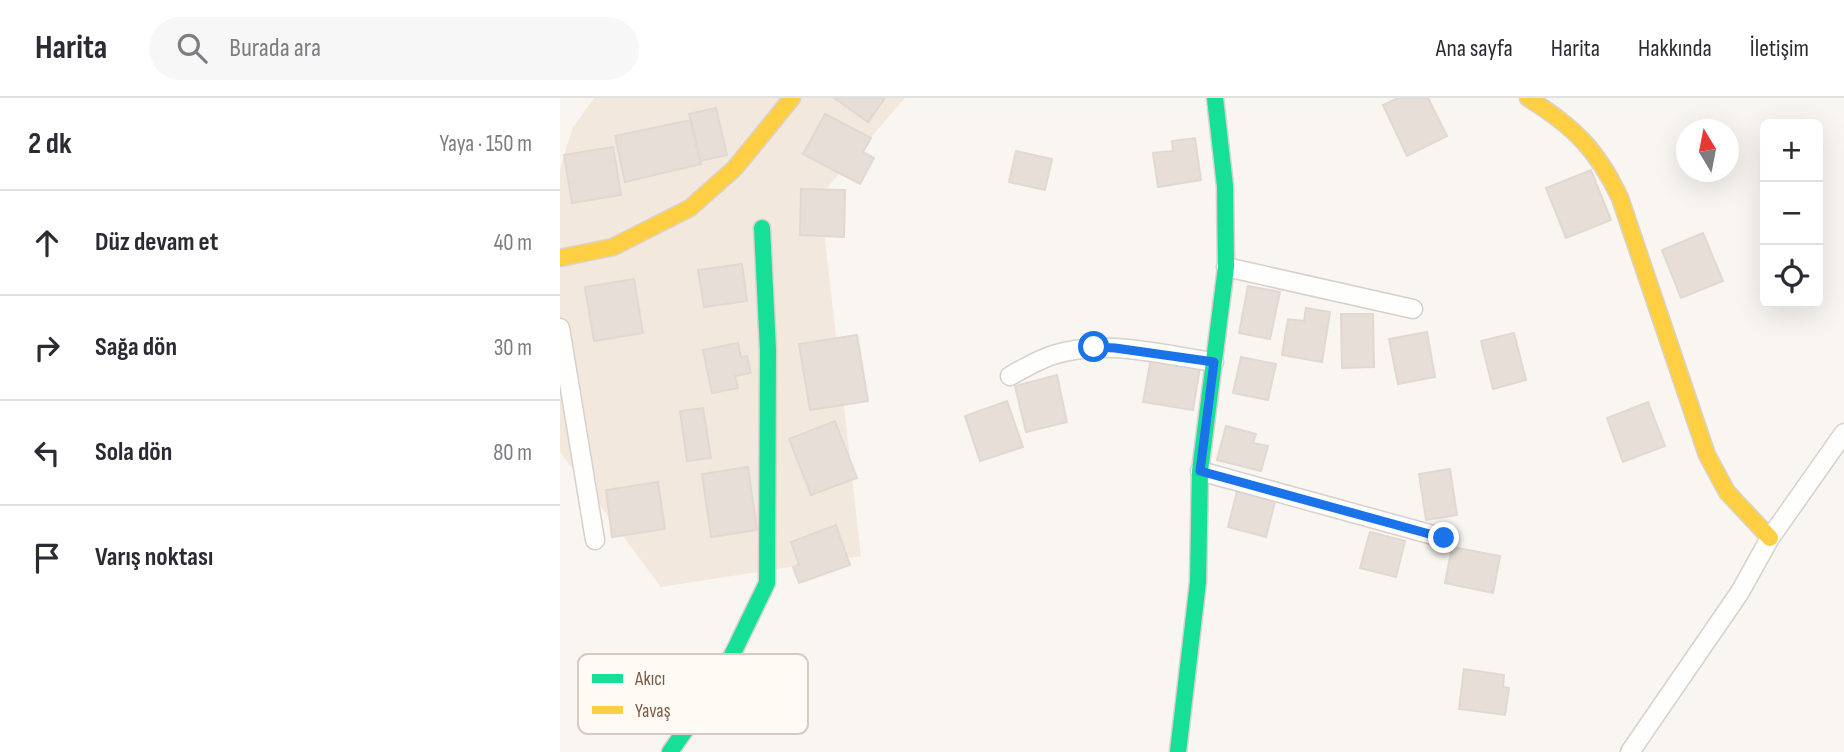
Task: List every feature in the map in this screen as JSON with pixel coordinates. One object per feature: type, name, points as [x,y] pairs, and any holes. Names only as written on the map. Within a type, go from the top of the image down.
[{"type":"street","points":[[560,258],[613,247],[691,208],[735,168],[792,98]]},
{"type":"street","points":[[1175,751],[1198,582],[1200,471],[1226,267],[1225,186],[1215,98]]},
{"type":"street","points":[[1528,98],[1565,121],[1607,168],[1624,210],[1707,455],[1727,492],[1770,538]]},
{"type":"street","points":[[733,654],[767,583],[768,350],[762,228]]},
{"type":"street","points":[[1226,267],[1413,309]]},
{"type":"street","points":[[560,328],[595,540]]},
{"type":"street","points":[[1010,376],[1053,355],[1094,347],[1214,362]]},
{"type":"street","points":[[1630,752],[1740,592],[1770,538],[1844,433]]},
{"type":"street","points":[[1200,471],[1444,538]]},
{"type":"street","points":[[670,752],[683,734]]},
{"type":"shaded area","points":[[594,98],[905,98],[820,196],[861,556],[661,587],[560,452],[560,169],[573,127]]},
{"type":"building","points":[[834,98],[885,98],[868,122]]},
{"type":"building","points":[[1398,98],[1428,98],[1447,136],[1407,156],[1383,105]]},
{"type":"building","points":[[716,108],[727,155],[700,161],[689,114]]},
{"type":"building","points":[[825,114],[871,138],[863,152],[874,158],[860,184],[803,154]]},
{"type":"building","points":[[691,120],[701,164],[625,182],[615,136]]},
{"type":"building","points":[[1195,138],[1201,180],[1158,187],[1153,153],[1173,151],[1172,141]]},
{"type":"building","points":[[613,147],[621,195],[572,203],[564,155]]},
{"type":"building","points":[[1016,151],[1052,159],[1045,190],[1009,182]]},
{"type":"building","points":[[1591,170],[1611,220],[1566,238],[1546,188]]},
{"type":"building","points":[[801,189],[845,190],[844,237],[800,235]]},
{"type":"building","points":[[1703,233],[1723,281],[1681,298],[1662,250]]},
{"type":"building","points":[[742,264],[747,301],[704,307],[698,270]]},
{"type":"building","points":[[634,279],[643,333],[594,341],[585,287]]},
{"type":"building","points":[[1248,286],[1280,292],[1270,339],[1239,333]]},
{"type":"building","points":[[1306,308],[1330,312],[1322,362],[1282,355],[1288,319],[1304,321]]},
{"type":"building","points":[[1341,314],[1373,314],[1374,367],[1342,368]]},
{"type":"building","points":[[1427,332],[1435,377],[1398,384],[1389,339]]},
{"type":"building","points":[[1514,333],[1526,380],[1493,389],[1481,341]]},
{"type":"building","points":[[857,335],[868,401],[810,410],[799,344]]},
{"type":"building","points":[[738,343],[741,357],[747,356],[751,373],[735,376],[738,388],[712,393],[703,350]]},
{"type":"building","points":[[1241,357],[1276,364],[1268,400],[1233,393]]},
{"type":"building","points":[[1151,359],[1200,367],[1193,410],[1143,402]]},
{"type":"building","points":[[1057,375],[1067,422],[1026,432],[1015,386]]},
{"type":"building","points":[[1007,401],[1023,447],[980,461],[965,416]]},
{"type":"building","points":[[1648,402],[1665,446],[1623,462],[1607,418]]},
{"type":"building","points":[[703,408],[711,458],[687,461],[680,411]]},
{"type":"building","points":[[835,421],[857,478],[811,495],[789,439]]},
{"type":"building","points":[[1226,426],[1256,434],[1253,443],[1268,446],[1261,471],[1217,460]]},
{"type":"building","points":[[748,467],[757,530],[711,537],[702,474]]},
{"type":"building","points":[[1450,469],[1457,515],[1426,520],[1419,474]]},
{"type":"building","points":[[658,482],[665,529],[612,537],[606,490]]},
{"type":"building","points":[[1238,488],[1276,498],[1266,537],[1228,527]]},
{"type":"building","points":[[836,525],[850,565],[799,583],[793,567],[799,565],[791,542]]},
{"type":"building","points":[[1370,532],[1405,541],[1396,577],[1360,568]]},
{"type":"building","points":[[1452,547],[1500,556],[1493,593],[1445,583]]},
{"type":"building","points":[[1464,669],[1504,675],[1503,687],[1509,688],[1505,715],[1459,709]]},
{"type":"traffic: fast","points":[[1178,752],[1198,582],[1200,471],[1226,267],[1225,186],[1215,98]]},
{"type":"traffic: fast","points":[[733,654],[767,583],[768,350],[762,228]]},
{"type":"traffic: fast","points":[[670,752],[683,734]]},
{"type":"traffic: slow","points":[[560,258],[613,247],[690,208],[735,168],[792,98]]},
{"type":"traffic: slow","points":[[1528,98],[1571,129],[1593,152],[1611,181],[1620,198],[1707,455],[1727,492],[1770,538]]},
{"type":"route","points":[[1094,347],[1214,362],[1200,471],[1444,538]]}]
